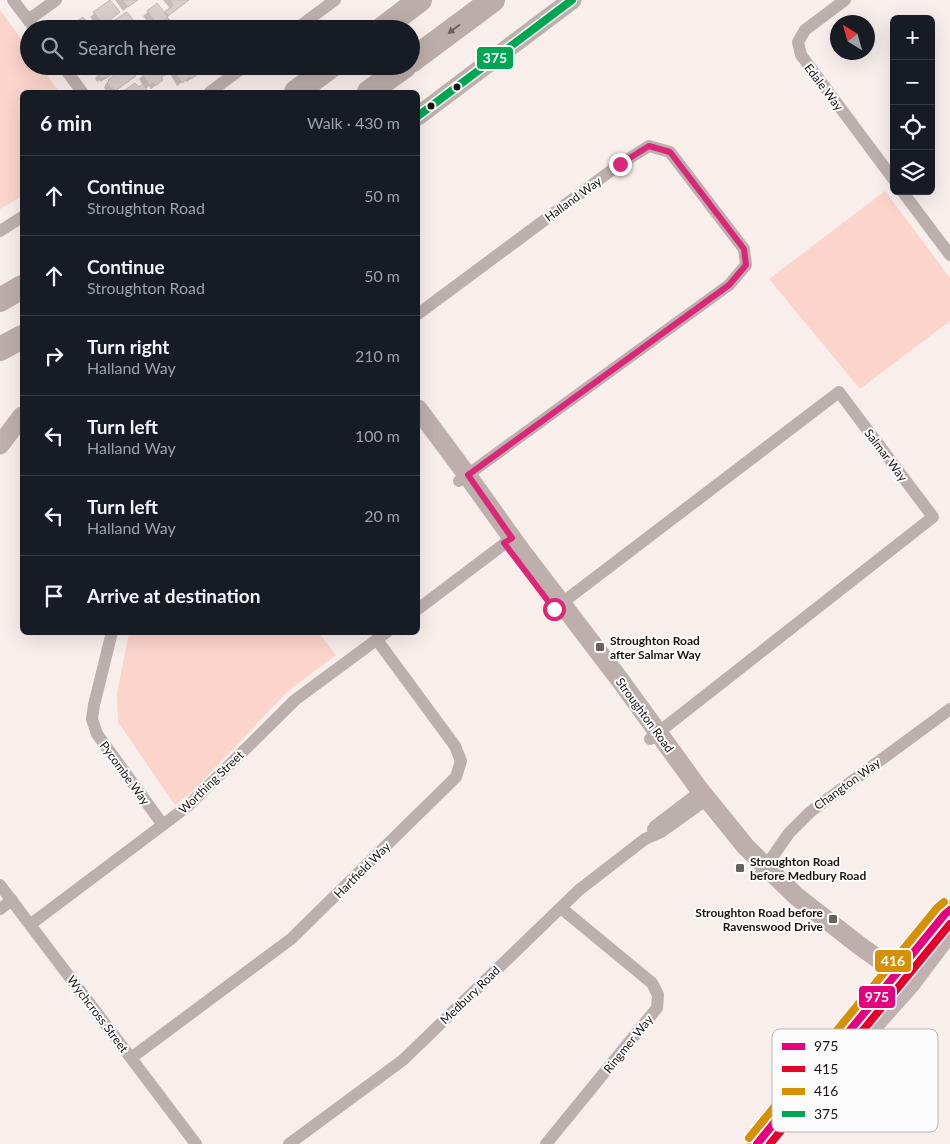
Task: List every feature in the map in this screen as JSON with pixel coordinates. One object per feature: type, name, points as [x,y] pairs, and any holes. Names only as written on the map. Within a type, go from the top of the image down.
[{"type":"highway","points":[[394,20],[420,0]]},
{"type":"highway","points":[[420,54],[493,0]]},
{"type":"highway","points":[[299,90],[319,75]]},
{"type":"highway","points":[[372,90],[392,75]]},
{"type":"highway","points":[[0,300],[20,288]]},
{"type":"highway","points":[[0,349],[20,338]]},
{"type":"main road","points":[[858,1029],[947,925]]},
{"type":"main road","points":[[863,1029],[899,983]]},
{"type":"main road","points":[[757,1144],[772,1127]]},
{"type":"main road","points":[[771,1144],[781,1132]]},
{"type":"street","points":[[13,0],[29,20]]},
{"type":"street","points":[[36,20],[56,0]]},
{"type":"street","points":[[308,20],[335,0]]},
{"type":"street","points":[[420,114],[572,0]]},
{"type":"street","name":"Edale Way","points":[[845,0],[805,30],[798,42],[801,55],[890,175]]},
{"type":"street","points":[[70,75],[81,90]]},
{"type":"street","points":[[213,90],[234,75]]},
{"type":"street","name":"Halland Way","points":[[420,313],[620,164],[649,146],[670,152],[744,249],[746,265],[729,285],[463,478]]},
{"type":"street","points":[[905,195],[950,255]]},
{"type":"street","points":[[0,231],[20,219]]},
{"type":"street","name":"Salmar Way","points":[[558,606],[839,392],[933,517],[654,736]]},
{"type":"street","points":[[0,428],[20,403]]},
{"type":"street","name":"Stroughton Road","points":[[420,412],[463,478],[700,798],[727,840],[762,871],[783,896],[899,983]]},
{"type":"street","points":[[0,445],[20,419]]},
{"type":"street","name":"Stroughton Road","points":[[420,425],[463,478]]},
{"type":"street","points":[[420,607],[508,540]]},
{"type":"street","name":"Pycombe Way","points":[[111,635],[92,719],[97,734],[163,825]]},
{"type":"street","name":"Worthing Street","points":[[31,924],[188,806],[295,700],[382,636]]},
{"type":"street","name":"Hartfield Way","points":[[131,1058],[291,939],[456,777],[461,761],[455,746],[382,636]]},
{"type":"street","name":"Changton Way","points":[[762,871],[789,833],[810,812],[950,709]]},
{"type":"street","name":"Medbury Road","points":[[289,1144],[403,1060],[580,890],[645,839],[661,832],[700,798]]},
{"type":"street","name":"Wychcross Street","points":[[0,885],[196,1144]]},
{"type":"street","points":[[0,909],[12,900]]},
{"type":"street","name":"Ringmer Way","points":[[546,1144],[657,1008],[658,995],[652,983],[562,908]]},
{"type":"shaded area","points":[[0,10],[20,38],[20,75],[47,75],[58,90],[20,90],[20,197],[0,209]]},
{"type":"shaded area","points":[[885,191],[950,278],[950,321],[860,389],[769,279]]},
{"type":"shaded area","points":[[129,635],[321,635],[336,655],[288,691],[192,792],[175,805],[118,722],[117,693]]},
{"type":"building","points":[[110,0],[120,12],[110,20],[100,20],[93,12]]},
{"type":"building","points":[[122,0],[138,0],[128,7]]},
{"type":"building","points":[[170,0],[189,0],[168,16],[165,11],[173,6]]},
{"type":"building","points":[[157,3],[168,17],[164,20],[153,20],[147,11]]},
{"type":"building","points":[[127,12],[133,20],[115,20]]},
{"type":"building","points":[[99,75],[111,75],[105,79],[104,77],[101,79]]},
{"type":"building","points":[[114,75],[136,76],[116,90],[111,89],[107,83]]},
{"type":"building","points":[[143,75],[165,75],[161,77],[163,80],[155,86],[153,83],[150,86]]},
{"type":"building","points":[[177,75],[197,75],[191,79],[190,77],[182,83]]},
{"type":"building","points":[[135,83],[139,87],[143,84],[147,90],[125,90]]},
{"type":"transit line","name":"375","points":[[420,114],[572,0]]},
{"type":"transit line","name":"416","points":[[838,1029],[937,908],[944,902]]},
{"type":"transit line","name":"975","points":[[851,1029],[950,910]]},
{"type":"transit line","name":"415","points":[[864,1029],[950,924]]},
{"type":"transit line","name":"416","points":[[749,1138],[772,1110]]},
{"type":"transit line","name":"975","points":[[757,1144],[772,1126]]},
{"type":"transit line","name":"415","points":[[770,1144],[780,1132]]},
{"type":"place","name":"Stroughton Road after Salmar Way","points":[[600,647]]},
{"type":"place","name":"Stroughton Road before Medbury Road","points":[[740,868]]},
{"type":"place","name":"Stroughton Road before Ravenswood Drive","points":[[833,919]]},
{"type":"route","points":[[554,609],[504,543],[512,538],[468,475],[729,285],[746,265],[744,249],[670,152],[649,146],[620,164]]}]
